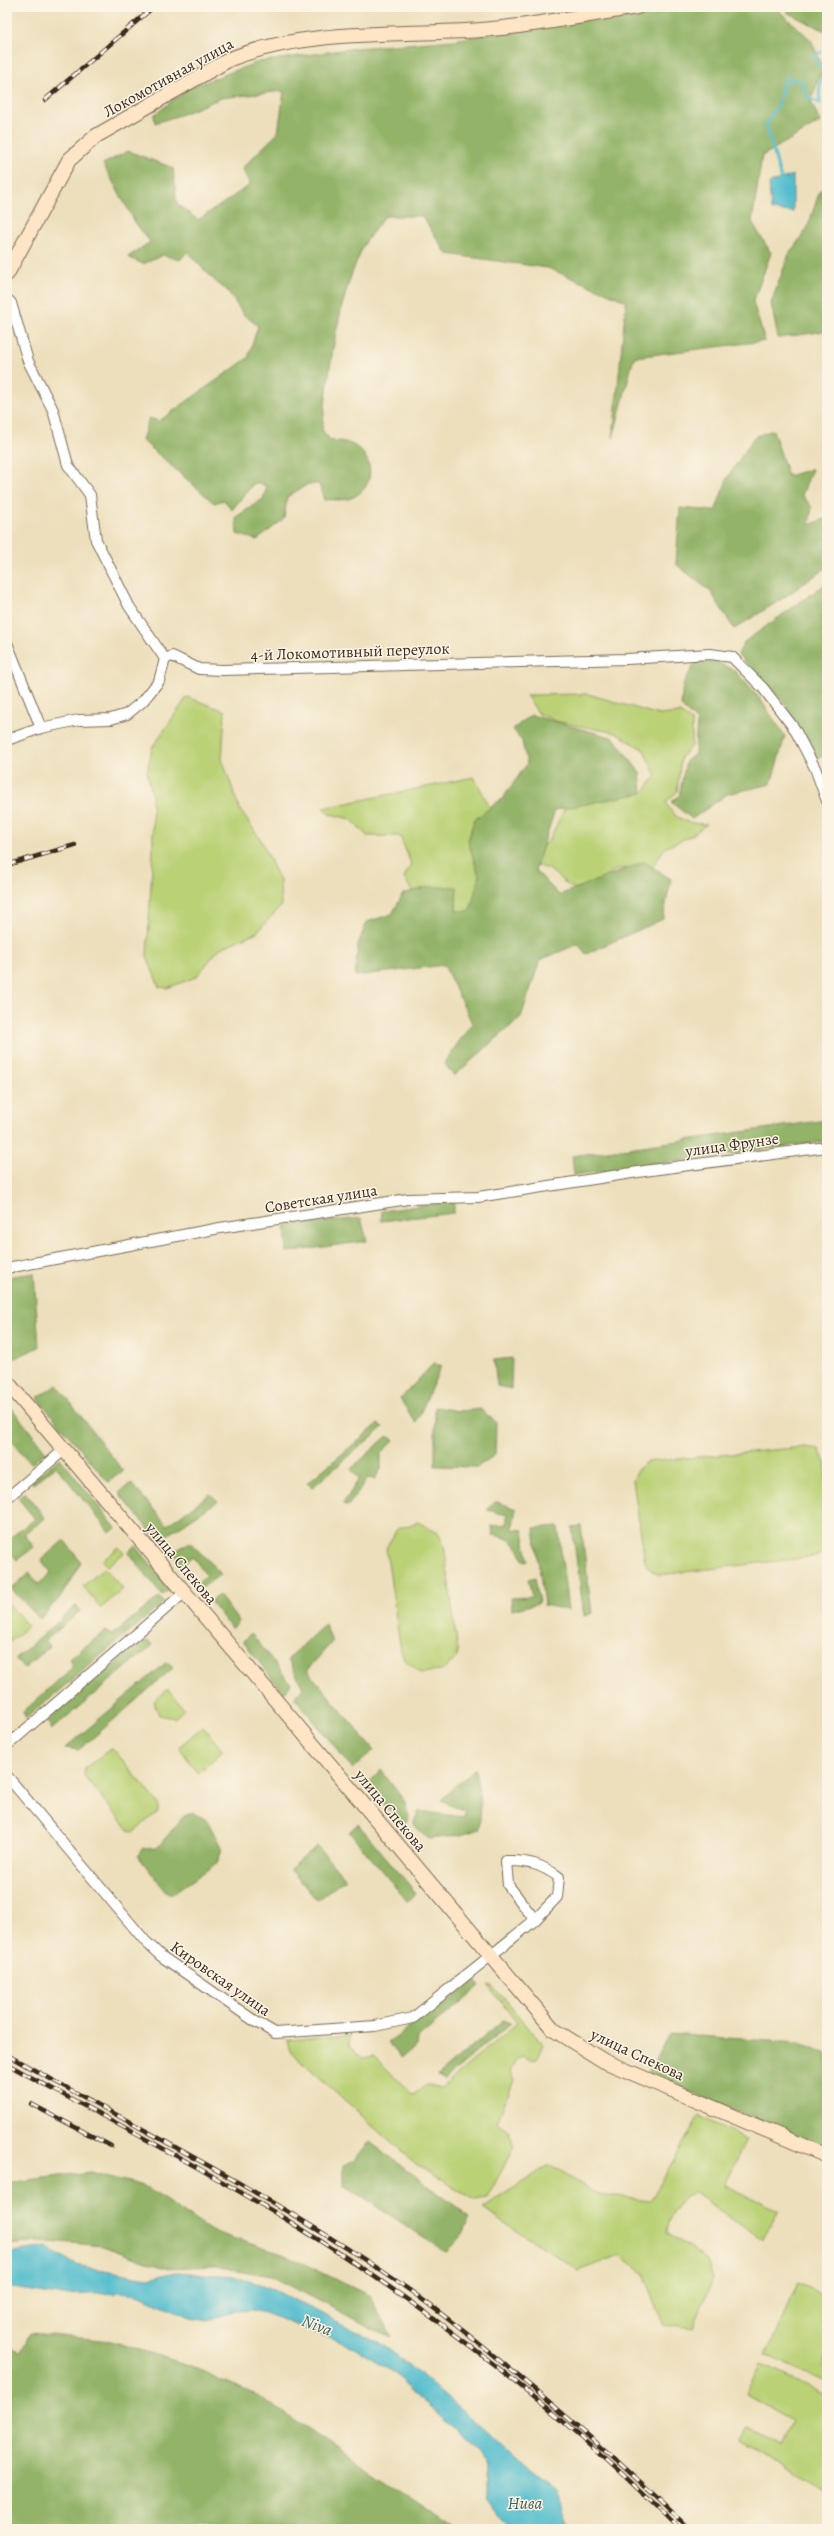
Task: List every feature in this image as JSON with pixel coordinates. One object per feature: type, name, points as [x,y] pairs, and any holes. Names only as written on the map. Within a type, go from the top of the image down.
[{"type":"main road","name":"Локомотивная улица","points":[[7,274],[69,160],[96,136],[230,59],[250,51],[321,37],[482,30],[541,24],[637,7]]},
{"type":"main road","name":"улица Спекова","points":[[7,1382],[554,2030],[604,2061],[827,2156]]},
{"type":"street","points":[[7,299],[11,304],[28,361],[53,410],[68,465],[90,495],[96,540],[129,606],[165,659],[159,681],[143,701],[127,714],[112,719],[79,720],[41,728],[7,740]]},
{"type":"street","points":[[7,644],[41,728]]},
{"type":"street","name":"4-й Локомотивный переулок","points":[[165,659],[172,656],[199,669],[223,670],[627,659],[710,654],[732,657],[763,688],[794,728],[815,768],[827,801]]},
{"type":"street","name":"улица Фрунзе","points":[[641,1172],[827,1147]]},
{"type":"street","name":"Советская улица","points":[[7,1268],[220,1228],[408,1199],[478,1197],[641,1172]]},
{"type":"street","points":[[7,1498],[64,1450]]},
{"type":"street","points":[[8,1742],[185,1592]]},
{"type":"street","name":"Кировская улица","points":[[7,1776],[72,1856],[159,1954],[256,2022],[275,2032],[375,2026],[413,2018],[490,1954],[535,1920],[557,1897],[559,1877],[544,1866],[522,1860],[506,1861],[508,1884],[523,1901],[535,1920]]},
{"type":"green space","points":[[642,7],[775,7],[811,40],[823,67],[811,101],[820,122],[762,156],[752,222],[771,253],[753,302],[765,341],[634,357],[613,438],[626,301],[548,268],[447,254],[422,216],[385,216],[363,247],[352,272],[345,294],[331,362],[322,430],[330,440],[351,444],[359,449],[365,456],[368,463],[370,471],[369,479],[365,487],[359,493],[351,498],[341,500],[324,500],[319,484],[308,484],[287,497],[284,519],[257,540],[237,534],[236,517],[263,499],[267,486],[254,483],[232,510],[224,500],[214,503],[142,440],[149,418],[159,421],[248,358],[258,326],[243,314],[227,290],[218,284],[187,252],[180,260],[163,255],[143,264],[128,257],[150,242],[135,222],[103,164],[128,151],[173,168],[177,204],[198,220],[250,185],[242,168],[278,133],[284,91],[221,98],[180,115],[155,123],[154,115],[189,88],[258,62],[356,48],[454,40]]},
{"type":"green space","points":[[784,7],[827,7],[827,32],[788,13]]},
{"type":"green space","points":[[820,190],[827,190],[827,331],[778,338],[771,303],[789,254],[807,229]]},
{"type":"green space","points":[[773,430],[788,476],[812,469],[802,495],[812,507],[809,525],[827,518],[827,567],[782,599],[734,629],[711,592],[676,564],[680,508],[715,511],[728,477],[754,437]]},
{"type":"green space","points":[[827,583],[827,756],[815,758],[783,701],[738,655],[744,642]]},
{"type":"green space","points":[[710,659],[735,671],[760,699],[785,736],[771,784],[727,794],[692,819],[671,802],[679,796],[686,761],[695,754],[697,721],[681,706],[683,684],[696,662]]},
{"type":"green space","points":[[588,694],[659,715],[680,713],[692,721],[692,746],[681,757],[677,792],[666,802],[673,813],[682,820],[707,824],[692,835],[665,848],[647,876],[625,868],[615,870],[584,891],[570,887],[549,869],[522,861],[548,842],[572,794],[642,793],[656,776],[644,750],[616,733],[556,721],[539,714],[526,695]]},
{"type":"green space","points":[[187,697],[225,711],[222,759],[240,810],[261,840],[280,881],[281,906],[257,932],[219,949],[196,977],[167,988],[159,987],[147,956],[153,848],[152,794],[147,772],[152,748]]},
{"type":"green space","points":[[531,715],[614,738],[640,773],[642,793],[555,810],[535,870],[559,895],[644,862],[671,879],[663,919],[586,954],[578,944],[540,960],[521,1017],[454,1076],[444,1063],[472,1023],[444,965],[355,976],[358,944],[367,922],[392,914],[403,894],[428,887],[457,887],[456,911],[470,911],[479,876],[468,841],[474,820],[503,798],[527,764],[522,741],[513,729]]},
{"type":"green space","points":[[474,777],[493,813],[489,899],[456,920],[415,896],[404,878],[411,864],[400,836],[367,836],[351,819],[329,814],[323,808]]},
{"type":"green space","points":[[827,1120],[827,1141],[574,1175],[572,1156]]},
{"type":"green space","points":[[454,1201],[454,1213],[381,1221],[382,1211]]},
{"type":"green space","points":[[361,1218],[367,1241],[287,1252],[285,1226]]},
{"type":"green space","points":[[34,1273],[39,1347],[7,1362],[7,1277]]},
{"type":"green space","points":[[512,1358],[511,1389],[497,1386],[494,1360]]},
{"type":"green space","points":[[434,1363],[441,1366],[416,1423],[400,1399]]},
{"type":"green space","points":[[57,1385],[123,1471],[108,1482],[37,1398]]},
{"type":"green space","points":[[7,1402],[46,1452],[31,1464],[7,1435]]},
{"type":"green space","points":[[435,1407],[459,1411],[480,1409],[496,1422],[495,1455],[477,1467],[435,1466]]},
{"type":"green space","points":[[378,1424],[383,1427],[313,1487],[307,1483]]},
{"type":"green space","points":[[387,1436],[394,1440],[381,1453],[381,1468],[375,1479],[368,1478],[348,1506],[343,1504],[359,1479],[351,1469]]},
{"type":"green space","points":[[804,1447],[819,1449],[825,1463],[827,1482],[827,1548],[818,1556],[659,1575],[652,1571],[645,1563],[633,1480],[638,1469],[646,1462]]},
{"type":"green space","points":[[60,1458],[116,1528],[110,1533],[56,1466],[33,1484],[31,1481]]},
{"type":"green space","points":[[131,1483],[167,1525],[210,1494],[218,1501],[158,1541],[119,1493]]},
{"type":"green space","points":[[25,1492],[45,1518],[24,1535],[34,1547],[17,1560],[10,1552],[7,1554],[7,1540],[35,1519],[18,1498]]},
{"type":"green space","points":[[495,1501],[516,1509],[512,1529],[523,1530],[528,1561],[523,1560],[516,1545],[512,1542],[493,1535],[492,1526],[507,1524],[507,1515],[487,1510]]},
{"type":"green space","points":[[418,1522],[438,1533],[444,1545],[458,1651],[456,1659],[441,1671],[421,1673],[405,1660],[401,1652],[386,1548],[397,1529]]},
{"type":"green space","points":[[558,1526],[568,1610],[544,1605],[534,1528]]},
{"type":"green space","points":[[581,1526],[592,1613],[584,1616],[572,1527]]},
{"type":"green space","points":[[64,1540],[81,1562],[62,1595],[40,1619],[11,1589],[29,1573],[39,1584],[51,1572],[41,1560]]},
{"type":"green space","points":[[190,1542],[221,1574],[200,1589],[196,1584],[206,1575],[192,1556],[183,1565],[172,1553]]},
{"type":"green space","points":[[136,1546],[171,1589],[162,1595],[128,1552]]},
{"type":"green space","points":[[119,1547],[124,1553],[107,1566],[102,1561]]},
{"type":"green space","points":[[104,1568],[123,1589],[101,1608],[83,1586]]},
{"type":"green space","points":[[535,1577],[539,1603],[512,1610],[511,1598],[532,1597],[528,1579]]},
{"type":"green space","points":[[219,1595],[239,1622],[232,1629],[210,1601]]},
{"type":"green space","points":[[159,1597],[164,1603],[26,1718],[23,1712],[73,1667],[69,1659],[105,1631],[112,1635]]},
{"type":"green space","points":[[7,1602],[28,1626],[10,1642],[7,1638]]},
{"type":"green space","points":[[76,1606],[80,1611],[45,1641],[50,1646],[24,1669],[15,1659]]},
{"type":"green space","points":[[325,1624],[332,1642],[307,1670],[374,1750],[353,1769],[295,1698],[303,1688],[288,1659]]},
{"type":"green space","points":[[251,1633],[291,1684],[283,1693],[243,1641]]},
{"type":"green space","points":[[147,1641],[153,1645],[51,1730],[48,1721],[58,1710],[132,1650]]},
{"type":"green space","points":[[167,1662],[173,1668],[79,1750],[65,1748]]},
{"type":"green space","points":[[168,1689],[184,1709],[175,1718],[159,1715],[154,1701]]},
{"type":"green space","points":[[203,1726],[223,1751],[198,1773],[179,1747]]},
{"type":"green space","points":[[110,1749],[114,1750],[159,1804],[158,1812],[133,1832],[129,1831],[84,1776],[85,1768]]},
{"type":"green space","points":[[475,1768],[481,1806],[479,1829],[461,1835],[429,1839],[413,1824],[419,1811],[464,1817],[465,1811],[441,1800]]},
{"type":"green space","points":[[381,1770],[405,1802],[409,1817],[403,1828],[368,1784]]},
{"type":"green space","points":[[193,1813],[207,1820],[222,1849],[217,1863],[173,1894],[168,1894],[138,1856],[142,1849],[157,1848],[184,1816]]},
{"type":"green space","points":[[358,1824],[416,1893],[408,1902],[349,1832]]},
{"type":"green space","points":[[317,1846],[346,1879],[317,1900],[290,1869]]},
{"type":"green space","points":[[476,1981],[480,1986],[418,2038],[417,2045],[401,2058],[388,2042]]},
{"type":"green space","points":[[488,1985],[493,1986],[544,2046],[537,2058],[531,2060],[523,2056],[516,2059],[510,2073],[514,2080],[497,2122],[508,2130],[515,2146],[487,2198],[475,2200],[416,2164],[290,2051],[287,2040],[350,2036],[349,2045],[362,2058],[374,2056],[413,2095],[427,2085],[441,2088],[517,2023]]},
{"type":"green space","points":[[503,2020],[510,2023],[444,2080],[437,2076]]},
{"type":"green space","points":[[669,2034],[799,2043],[827,2055],[827,2149],[647,2074]]},
{"type":"green space","points":[[699,2116],[746,2139],[725,2185],[779,2211],[762,2239],[694,2193],[684,2196],[669,2222],[667,2232],[707,2260],[713,2279],[693,2329],[664,2325],[644,2273],[619,2255],[578,2271],[483,2208],[549,2165],[599,2195],[650,2201]]},
{"type":"green space","points":[[370,2142],[470,2217],[461,2237],[447,2252],[343,2185],[343,2165],[355,2160]]},
{"type":"green space","points":[[90,2172],[144,2186],[211,2231],[288,2256],[370,2296],[391,2338],[271,2276],[215,2266],[162,2268],[103,2246],[49,2241],[7,2245],[7,2183]]},
{"type":"green space","points":[[798,2283],[827,2296],[827,2352],[822,2366],[827,2369],[827,2383],[766,2355]]},
{"type":"green space","points":[[30,2333],[111,2341],[188,2365],[258,2396],[457,2529],[7,2529],[7,2348],[21,2352]]},
{"type":"green space","points":[[761,2364],[827,2396],[827,2492],[742,2440],[747,2427],[780,2445],[792,2421],[746,2395]]},
{"type":"water","points":[[793,175],[793,212],[771,210],[769,183]]},
{"type":"water","name":"Нива","points":[[47,2247],[76,2265],[148,2278],[176,2272],[232,2276],[266,2286],[380,2343],[412,2367],[508,2452],[529,2474],[554,2493],[568,2529],[517,2529],[497,2513],[487,2499],[487,2463],[482,2452],[410,2391],[399,2377],[389,2369],[354,2348],[265,2313],[252,2310],[236,2311],[208,2320],[191,2317],[137,2295],[121,2293],[58,2295],[7,2287],[7,2253]]},
{"type":"waterway","points":[[781,179],[766,124],[778,105],[785,78],[802,82],[807,97],[820,103],[819,92],[823,71],[814,56],[821,52]]},
{"type":"railway","points":[[45,100],[151,9]]},
{"type":"railway","points":[[7,865],[75,845]]},
{"type":"railway","points":[[7,2055],[255,2192],[351,2251],[417,2295],[488,2351],[597,2443],[689,2529]]},
{"type":"railway","points":[[7,2064],[260,2204],[295,2225],[397,2292],[447,2328],[544,2405],[636,2487],[679,2529]]},
{"type":"railway","points":[[31,2104],[111,2146]]},
{"type":"water label","name":"Niva","points":[[317,2325]]}]
